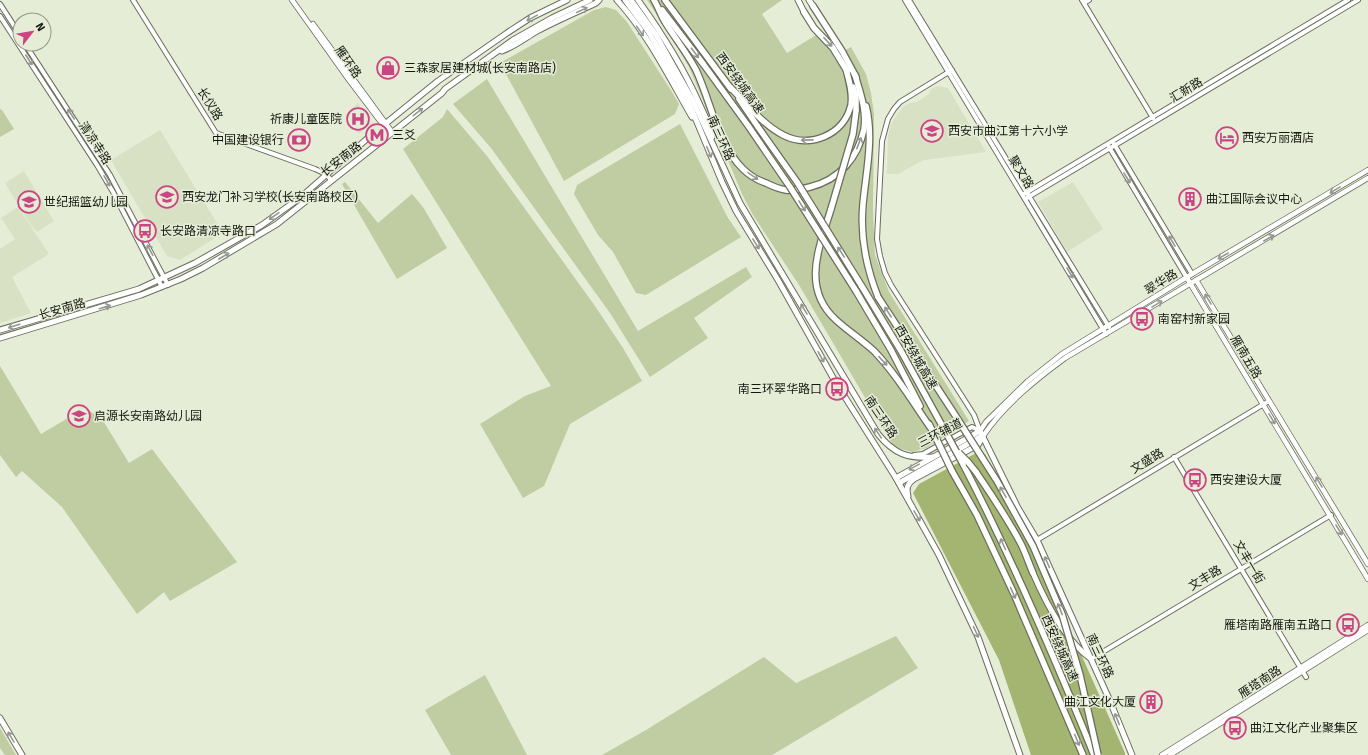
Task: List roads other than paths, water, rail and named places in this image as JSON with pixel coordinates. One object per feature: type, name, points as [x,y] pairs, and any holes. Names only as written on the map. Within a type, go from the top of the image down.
[{"type":"highway","points":[[654,0],[665,22],[680,42],[695,70],[721,134],[731,153],[743,169],[756,179],[772,186],[786,190],[804,189],[822,184],[833,178],[844,169],[859,146],[864,126],[864,112],[855,75]]},
{"type":"highway","name":"西安绕城高速","points":[[654,0],[704,65],[790,187],[888,344],[952,471],[981,522],[1083,755]]},
{"type":"highway","name":"西安绕城高速","points":[[665,0],[729,86],[797,182],[846,259],[908,364],[995,526],[1094,755]]},
{"type":"highway","points":[[813,6],[842,51],[855,75],[863,94],[868,114],[870,132],[862,224],[864,248],[871,280],[878,297],[997,481],[1033,546],[1062,614],[1080,675],[1098,755]]},
{"type":"highway","points":[[804,12],[814,28],[833,48],[846,69],[856,96],[853,134],[818,251],[815,272],[816,284],[827,309],[836,319],[869,347],[893,372],[930,427]]},
{"type":"highway","points":[[729,86],[766,122],[783,135],[792,139],[803,141],[825,137],[836,131],[843,123],[851,104],[851,90],[846,69]]},
{"type":"highway","points":[[955,449],[976,472],[999,506],[1021,545],[1033,573]]},
{"type":"main road","name":"雁环路","points":[[292,0],[352,86],[385,125]]},
{"type":"main road","name":"雁环路","points":[[296,0],[391,133]]},
{"type":"main road","name":"长安南路","points":[[0,330],[139,289],[195,263],[267,222],[301,197],[326,174],[438,81],[484,48],[530,18],[567,0]]},
{"type":"main road","name":"长安南路","points":[[0,338],[114,304],[168,285],[219,259],[277,224],[445,90],[513,40],[552,18],[590,0]]},
{"type":"main road","points":[[497,52],[516,45],[538,31],[596,3],[599,0]]},
{"type":"main road","points":[[617,0],[664,67],[702,136]]},
{"type":"main road","name":"南三环路","points":[[625,0],[648,32],[691,102],[702,136],[736,211],[778,280],[836,383],[896,478],[938,554],[978,637],[1020,755]]},
{"type":"main road","name":"南三环路","points":[[631,0],[656,35],[674,65],[740,203],[878,434],[887,445],[899,453],[916,458],[933,457],[981,434],[1018,508],[1037,540],[1110,701],[1132,755]]},
{"type":"main road","points":[[638,0],[672,52],[693,90],[710,128],[714,146]]},
{"type":"main road","points":[[798,0],[804,12]]},
{"type":"main road","points":[[809,0],[813,6]]},
{"type":"main road","name":"翠华路","points":[[981,434],[990,419],[1044,368],[1062,354],[1192,274],[1368,170]]},
{"type":"main road","name":"翠华路","points":[[981,434],[1000,414],[1043,375],[1065,358],[1368,178]]},
{"type":"main road","name":"雁南五路","points":[[1192,274],[1368,564]]},
{"type":"main road","name":"雁南五路","points":[[1186,278],[1331,515],[1368,579]]},
{"type":"main road","points":[[898,484],[981,434]]},
{"type":"main road","points":[[910,504],[906,490],[908,483],[978,445],[981,434]]},
{"type":"main road","points":[[896,478],[933,457]]},
{"type":"main road","points":[[1033,573],[1044,598],[1064,630],[1082,652],[1091,659]]},
{"type":"main road","name":"雁塔南路","points":[[1170,755],[1302,670],[1368,625]]},
{"type":"main road","name":"雁塔南路","points":[[1162,755],[1368,630]]},
{"type":"main road","points":[[0,718],[22,755]]},
{"type":"street","name":"长仪路","points":[[133,0],[216,133],[315,169],[326,174],[331,180]]},
{"type":"street","name":"聚文路","points":[[905,0],[1106,327],[1111,331]]},
{"type":"street","name":"聚文路","points":[[909,0],[950,71]]},
{"type":"street","points":[[1089,0],[1083,2],[1153,118]]},
{"type":"street","name":"汇新路","points":[[1114,143],[1348,0]]},
{"type":"street","name":"汇新路","points":[[1026,196],[1108,146],[1358,0]]},
{"type":"street","points":[[0,4],[12,23]]},
{"type":"street","name":"清凉寺路","points":[[0,16],[97,164],[162,287]]},
{"type":"street","name":"清凉寺路","points":[[31,52],[110,175],[168,285]]},
{"type":"street","points":[[950,71],[900,102],[888,119],[882,141],[877,239],[885,273],[891,285],[974,415],[981,434]]},
{"type":"street","name":"雁南五路","points":[[1114,143],[1192,274]]},
{"type":"street","name":"雁南五路","points":[[1108,146],[1186,278]]},
{"type":"street","name":"聚文路","points":[[1106,327],[1106,334]]},
{"type":"street","name":"文盛路","points":[[1037,540],[1269,401]]},
{"type":"street","name":"三环辅道","points":[[907,456],[923,454],[972,427],[981,434]]},
{"type":"street","name":"文丰一街","points":[[1174,457],[1242,568],[1306,678]]},
{"type":"street","name":"文丰路","points":[[1091,659],[1331,515]]},
{"type":"place","name":"三森家居建材城(长安南路店)","points":[[388,68]]},
{"type":"place","name":"祈康儿童医院","points":[[358,119]]},
{"type":"place","name":"西安市曲江第十六小学","points":[[932,131]]},
{"type":"place","name":"三爻","points":[[377,135]]},
{"type":"place","name":"西安万丽酒店","points":[[1227,138]]},
{"type":"place","name":"中国建设银行","points":[[299,140]]},
{"type":"place","name":"西安龙门补习学校(长安南路校区)","points":[[167,197]]},
{"type":"place","name":"曲江国际会议中心","points":[[1190,199]]},
{"type":"place","name":"世纪摇篮幼儿园","points":[[29,202]]},
{"type":"place","name":"长安路清凉寺路口","points":[[145,231]]},
{"type":"place","name":"南窑村新家园","points":[[1142,319]]},
{"type":"place","name":"南三环翠华路口","points":[[837,389]]},
{"type":"place","name":"启源长安南路幼儿园","points":[[79,416]]},
{"type":"place","name":"西安建设大厦","points":[[1195,480]]},
{"type":"place","name":"雁塔南路雁南五路口","points":[[1348,625]]},
{"type":"place","name":"曲江文化大厦","points":[[1151,702]]},
{"type":"place","name":"曲江文化产业聚集区","points":[[1235,728]]}]
